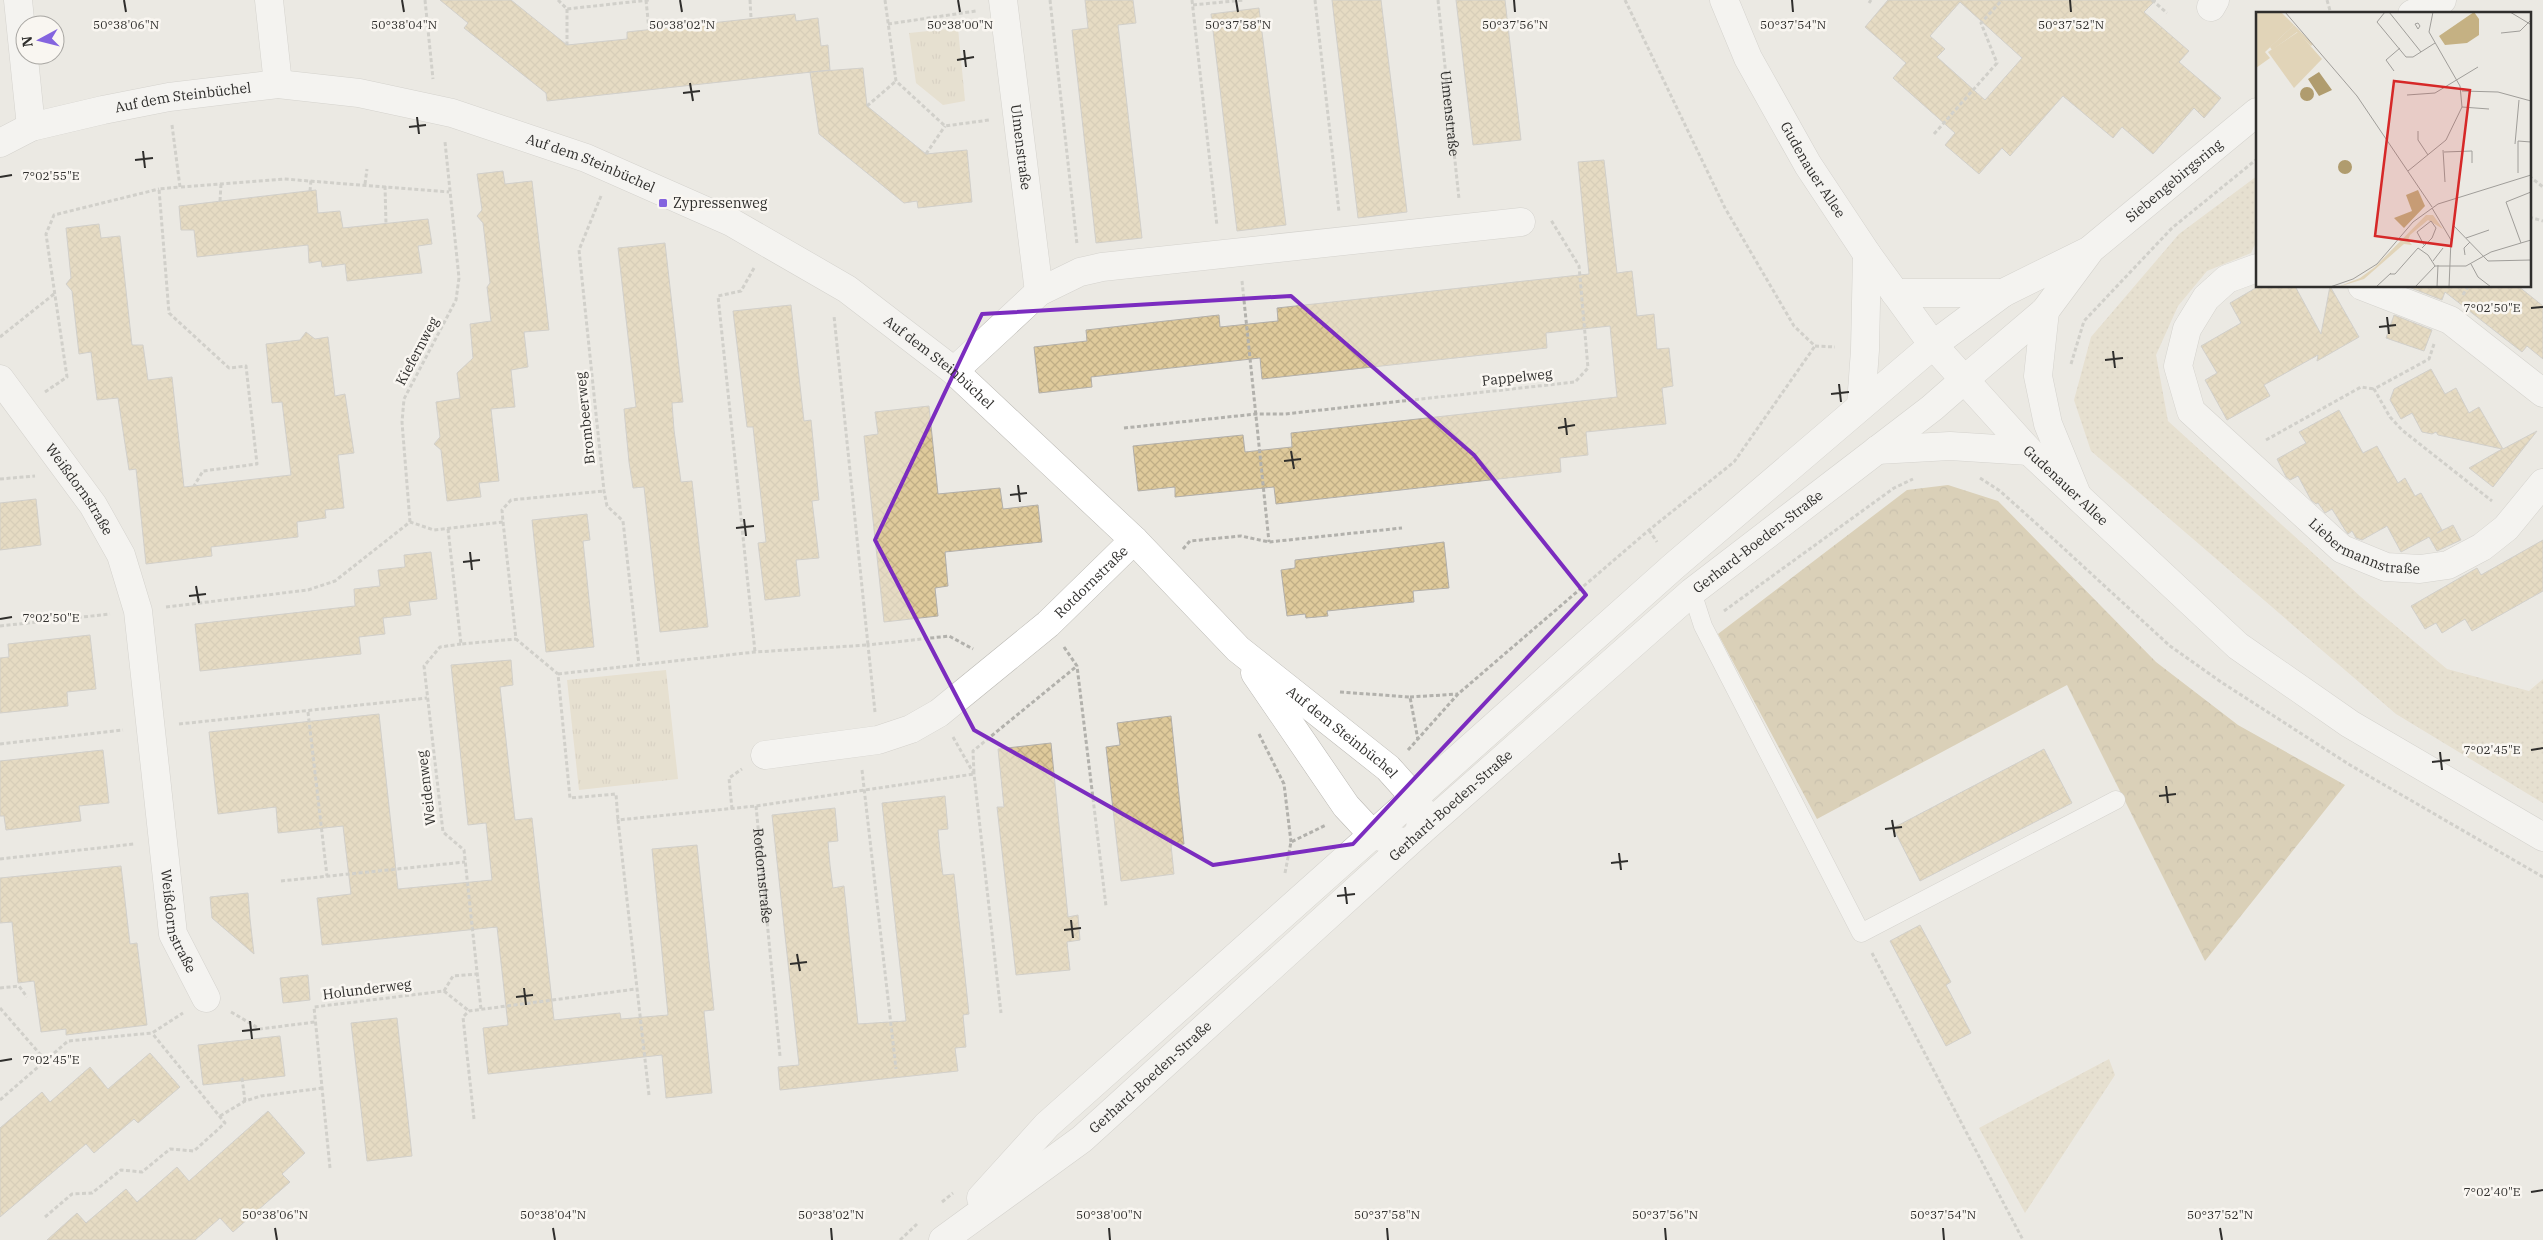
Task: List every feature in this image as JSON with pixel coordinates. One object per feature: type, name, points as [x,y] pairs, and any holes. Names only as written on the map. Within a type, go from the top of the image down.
[{"type":"street","points":[[18,0],[32,127]]},
{"type":"street","points":[[269,0],[278,84]]},
{"type":"street","name":"Gudenauer Allee","points":[[1724,0],[1748,58],[1808,165],[1867,254],[1933,345],[2029,451],[2238,646],[2350,724],[2543,837]]},
{"type":"street","points":[[2416,12],[2442,0]]},
{"type":"street","name":"Ulmenstraße","points":[[1003,4],[1039,292]]},
{"type":"street","name":"Auf dem Steinbüchel","points":[[0,143],[32,127],[169,97],[278,84],[360,93],[452,113],[613,168],[732,222],[847,289],[954,371],[1134,540],[1238,649],[1388,768],[1414,797],[1421,809],[1414,837]]},
{"type":"street","name":"Siebengebirgsring","points":[[1933,345],[2003,294],[2091,249],[2256,113]]},
{"type":"street","points":[[954,371],[1039,292],[1080,272],[1102,267],[1521,222]]},
{"type":"street","name":"Siebengebirgsring","points":[[1964,380],[2045,310],[2091,249]]},
{"type":"street","points":[[1861,405],[1865,350],[1867,254]]},
{"type":"street","name":"Liebermannstraße","points":[[2256,268],[2227,279],[2206,298],[2187,329],[2178,366],[2191,411],[2342,549],[2386,567],[2420,569],[2448,565],[2482,547],[2506,528],[2543,483]]},
{"type":"street","points":[[2367,288],[2444,318],[2543,393]]},
{"type":"street","points":[[1895,293],[2003,294]]},
{"type":"street","points":[[2045,310],[2038,376],[2048,424],[2077,495]]},
{"type":"street","name":"Gerhard-Boeden-Straße","points":[[943,1240],[1047,1125],[1674,566],[1933,345]]},
{"type":"street","name":"Weißdornstraße","points":[[0,379],[93,505],[121,555],[138,611],[173,934],[206,998]]},
{"type":"street","name":"Gerhard-Boeden-Straße","points":[[943,1240],[1082,1139],[1414,837],[1692,592],[1932,408],[1964,380]]},
{"type":"street","points":[[1878,450],[1950,446],[2029,451]]},
{"type":"street","name":"Rotdornstraße","points":[[765,755],[878,740],[911,729],[939,713],[1048,624],[1134,540]]},
{"type":"street","name":"Auf dem Steinbüchel","points":[[1238,649],[1346,806],[1374,835]]},
{"type":"street","points":[[1374,835],[1414,837]]},
{"type":"lane","points":[[1692,592],[1703,626],[1861,933],[2116,800]]},
{"type":"path","points":[[425,0],[433,88]]},
{"type":"path","points":[[558,0],[567,9],[567,45]]},
{"type":"path","points":[[567,9],[648,0],[649,30]]},
{"type":"path","points":[[750,0],[752,18]]},
{"type":"path","points":[[885,0],[896,81],[945,126]]},
{"type":"path","points":[[1050,0],[1080,272]]},
{"type":"path","points":[[1192,0],[1256,414],[1270,542]]},
{"type":"path","points":[[1193,5],[1244,0]]},
{"type":"path","points":[[1315,0],[1342,242]]},
{"type":"path","name":"Ulmenstraße","points":[[1438,0],[1462,227]]},
{"type":"path","points":[[1625,0],[1725,208],[1794,326],[1815,346]]},
{"type":"path","points":[[1934,134],[1998,63],[1981,24],[2002,0]]},
{"type":"path","points":[[2152,0],[2167,13]]},
{"type":"path","points":[[888,24],[1003,4]]},
{"type":"path","points":[[867,106],[896,81]]},
{"type":"path","points":[[169,97],[180,187]]},
{"type":"path","name":"Kiefernweg","points":[[410,522],[402,422],[404,399],[456,300],[459,278],[445,142],[452,113]]},
{"type":"path","points":[[926,154],[945,126],[1017,116]]},
{"type":"path","points":[[2068,372],[2084,321],[2172,228],[2256,160]]},
{"type":"path","points":[[365,184],[367,168]]},
{"type":"path","name":"Brombeerweg","points":[[613,168],[579,250],[604,491],[607,506],[622,520],[639,664]]},
{"type":"path","points":[[2530,177],[2543,187]]},
{"type":"path","points":[[23,409],[67,376],[46,234],[54,214],[159,189],[284,179],[449,192]]},
{"type":"path","points":[[310,191],[311,180]]},
{"type":"path","points":[[220,184],[220,201]]},
{"type":"path","points":[[385,186],[386,224]]},
{"type":"path","points":[[159,189],[169,313],[229,368],[246,366],[257,464],[203,470],[194,486]]},
{"type":"path","points":[[2530,217],[2543,221]]},
{"type":"path","name":"Pappelweg","points":[[1124,428],[1256,414],[1285,414],[1575,382],[1588,368],[1579,266],[1550,219],[1521,222]]},
{"type":"path","points":[[755,652],[718,296],[742,292],[767,243]]},
{"type":"path","points":[[847,289],[834,313],[878,740]]},
{"type":"path","points":[[0,337],[54,293]]},
{"type":"path","points":[[2240,455],[2361,387],[2374,389],[2429,359],[2444,318]]},
{"type":"path","points":[[2374,389],[2390,417],[2402,430],[2493,501],[2506,528]]},
{"type":"path","points":[[1703,626],[1894,488],[1920,475]]},
{"type":"path","points":[[604,491],[511,500],[502,510],[516,639],[558,674],[570,798],[616,794],[648,1095]]},
{"type":"path","points":[[0,626],[308,590],[335,581],[410,522],[434,530],[503,522]]},
{"type":"path","points":[[1163,570],[1190,541],[1241,536],[1270,542],[1402,528]]},
{"type":"path","points":[[448,529],[461,644]]},
{"type":"path","name":"Rotdornstraße","points":[[1048,624],[1077,666],[1106,906]]},
{"type":"path","points":[[558,674],[755,652],[868,645],[949,636],[998,664]]},
{"type":"path","name":"Weidenweg","points":[[481,1009],[464,850],[443,832],[424,666],[440,647],[516,639]]},
{"type":"path","points":[[1001,1013],[973,751],[1077,666]]},
{"type":"path","points":[[1336,692],[1410,697],[1458,694]]},
{"type":"path","points":[[1410,697],[1418,741]]},
{"type":"path","points":[[151,727],[427,698]]},
{"type":"path","points":[[308,712],[326,876]]},
{"type":"path","points":[[939,713],[974,774]]},
{"type":"path","points":[[0,744],[102,732]]},
{"type":"path","points":[[1258,733],[1284,784],[1291,842]]},
{"type":"path","points":[[732,809],[729,778],[765,755]]},
{"type":"path","points":[[618,820],[732,809],[865,792],[974,774]]},
{"type":"path","points":[[865,792],[896,1070]]},
{"type":"path","name":"Rotdornstraße","points":[[756,806],[780,1056]]},
{"type":"path","points":[[0,859],[164,841]]},
{"type":"path","points":[[281,881],[465,862]]},
{"type":"path","points":[[1861,933],[2023,1240]]},
{"type":"path","points":[[469,1011],[444,991],[453,976],[477,974]]},
{"type":"path","points":[[0,988],[19,986],[27,997]]},
{"type":"path","points":[[474,1119],[463,1017],[469,1011],[636,989]]},
{"type":"path","name":"Holunderweg","points":[[315,1022],[314,1007],[444,991]]},
{"type":"path","points":[[0,1100],[68,1041],[152,1034],[206,998],[260,1029],[315,1022],[330,1168]]},
{"type":"path","points":[[0,1008],[46,1060]]},
{"type":"path","points":[[45,1217],[72,1194],[92,1193],[120,1170],[142,1172],[170,1149],[194,1151],[225,1123],[152,1034]]},
{"type":"path","points":[[242,1078],[245,1101]]},
{"type":"path","points":[[220,1116],[245,1101],[261,1096],[323,1088]]},
{"type":"highlighted area","points":[[1291,296],[1474,455],[1586,595],[1353,844],[1213,865],[974,730],[875,540],[982,314]]},
{"type":"green space","points":[[958,28],[965,101],[943,105],[916,83],[909,33]]},
{"type":"green space","points":[[2256,177],[2256,242],[2251,253],[2207,271],[2178,306],[2156,355],[2168,421],[2361,597],[2447,669],[2529,691],[2543,679],[2543,803],[2396,714],[2091,451],[2074,400],[2091,337],[2179,234]]},
{"type":"green space","points":[[1948,485],[1998,501],[2156,662],[2238,725],[2345,785],[2205,961],[2067,685],[1817,819],[1718,634],[1907,490]]},
{"type":"green space","points":[[666,670],[678,779],[579,790],[567,680]]},
{"type":"green space","points":[[2109,1059],[2115,1075],[2025,1213],[1979,1128]]},
{"type":"building","points":[[440,0],[511,0],[567,45],[627,39],[627,32],[795,14],[796,21],[818,18],[821,46],[828,45],[830,70],[547,101],[546,93],[464,28],[468,23]]},
{"type":"building","points":[[1085,0],[1133,0],[1136,23],[1118,25],[1142,238],[1096,243],[1072,30],[1088,28]]},
{"type":"building","points":[[1332,0],[1381,0],[1407,212],[1358,218]]},
{"type":"building","points":[[1456,0],[1505,0],[1521,140],[1473,145]]},
{"type":"building","points":[[1888,0],[2156,0],[2144,12],[2189,51],[2179,62],[2221,98],[2204,118],[2194,108],[2153,154],[2122,127],[2113,138],[2063,96],[2010,156],[2002,148],[1979,174],[1945,145],[1955,133],[1893,78],[1906,63],[1865,27]],"holes":[[[1960,2],[2022,58],[1985,100],[1937,57],[1945,49],[1930,36]]]},
{"type":"building","points":[[1259,8],[1286,225],[1237,231],[1211,14]]},
{"type":"building","points":[[863,68],[867,106],[926,154],[967,150],[972,202],[918,208],[917,201],[904,203],[819,134],[810,72]]},
{"type":"building","points":[[1604,160],[1617,273],[1632,271],[1637,316],[1654,314],[1657,349],[1669,348],[1673,386],[1662,388],[1666,424],[1586,432],[1588,455],[1560,458],[1561,472],[1276,504],[1274,487],[1175,497],[1175,487],[1138,491],[1133,446],[1243,435],[1245,452],[1292,447],[1291,433],[1617,397],[1610,326],[1546,333],[1547,348],[1262,379],[1260,358],[1091,377],[1092,387],[1039,393],[1034,347],[1087,341],[1086,330],[1219,315],[1220,327],[1278,321],[1277,308],[1589,274],[1578,162]]},
{"type":"building","points":[[503,171],[505,184],[532,181],[549,330],[524,332],[528,367],[511,370],[515,407],[491,409],[499,481],[479,483],[481,497],[447,501],[441,450],[434,444],[440,437],[436,402],[460,398],[457,373],[473,358],[470,324],[491,321],[487,287],[490,283],[483,223],[477,216],[482,210],[477,174]]},
{"type":"building","points":[[316,190],[318,213],[340,211],[343,228],[428,219],[432,244],[418,246],[422,273],[347,281],[345,264],[322,267],[321,261],[309,263],[308,245],[197,257],[194,230],[181,230],[179,206]]},
{"type":"building","points":[[99,224],[101,238],[120,236],[132,345],[143,345],[148,380],[172,377],[184,487],[291,475],[282,402],[272,403],[266,344],[300,340],[306,332],[315,339],[328,337],[335,396],[345,394],[354,453],[338,455],[344,508],[325,510],[326,518],[297,522],[298,537],[211,547],[212,556],[146,564],[136,469],[129,470],[118,398],[97,400],[91,352],[79,354],[72,291],[66,284],[71,278],[66,228]]},
{"type":"building","points":[[665,243],[683,402],[672,403],[674,430],[681,482],[692,481],[708,627],[660,632],[644,487],[633,488],[629,462],[624,409],[636,407],[618,248]]},
{"type":"building","points":[[2256,288],[2296,288],[2321,334],[2331,288],[2359,337],[2317,361],[2318,355],[2264,385],[2270,396],[2227,420],[2205,380],[2217,373],[2201,346],[2241,323],[2230,303]]},
{"type":"building","points":[[2411,288],[2520,288],[2543,306],[2543,359],[2527,346],[2522,352],[2445,292],[2442,300]]},
{"type":"building","points":[[791,305],[804,421],[811,420],[819,500],[812,501],[819,558],[796,560],[800,596],[765,600],[758,543],[766,542],[753,427],[747,427],[733,311]]},
{"type":"building","points":[[2394,315],[2432,330],[2424,351],[2386,338]]},
{"type":"building","points":[[2431,369],[2445,394],[2456,388],[2469,413],[2479,407],[2503,449],[2537,431],[2493,487],[2469,468],[2502,449],[2438,435],[2436,432],[2432,434],[2422,432],[2412,413],[2401,419],[2390,400],[2394,389]]},
{"type":"building","points":[[929,406],[938,494],[1000,488],[1003,509],[1038,505],[1042,542],[945,552],[948,586],[935,588],[938,616],[884,622],[864,436],[878,434],[875,412]]},
{"type":"building","points":[[2339,410],[2363,453],[2377,446],[2398,483],[2405,478],[2415,496],[2421,493],[2442,530],[2437,533],[2453,525],[2461,540],[2437,551],[2429,537],[2401,552],[2387,526],[2362,540],[2356,538],[2352,531],[2348,534],[2332,509],[2325,513],[2318,503],[2316,504],[2311,500],[2298,476],[2290,480],[2286,477],[2277,459],[2306,443],[2299,432]]},
{"type":"building","points":[[36,499],[41,545],[0,550],[0,503]]},
{"type":"building","points":[[587,514],[590,540],[583,541],[594,647],[546,652],[532,520]]},
{"type":"building","points":[[2543,540],[2543,591],[2472,631],[2465,619],[2442,633],[2436,623],[2425,629],[2411,606],[2477,568],[2481,575]]},
{"type":"building","points":[[1444,542],[1449,588],[1413,591],[1414,602],[1327,611],[1328,616],[1306,618],[1305,614],[1287,616],[1281,570],[1295,568],[1295,560]]},
{"type":"building","points":[[431,552],[437,599],[409,602],[411,615],[383,618],[385,634],[359,637],[361,654],[200,671],[195,624],[355,606],[354,589],[380,586],[378,570],[405,567],[404,555]]},
{"type":"building","points":[[90,635],[96,689],[67,692],[68,706],[0,713],[0,658],[9,657],[8,644]]},
{"type":"building","points":[[511,660],[513,685],[500,687],[515,820],[532,818],[554,1020],[620,1013],[621,1019],[668,1015],[652,849],[697,845],[714,1010],[704,1011],[712,1093],[666,1098],[662,1055],[488,1074],[483,1028],[508,1025],[497,927],[322,945],[317,898],[351,894],[343,826],[278,833],[276,807],[218,814],[209,732],[379,714],[398,889],[492,880],[486,823],[468,825],[451,665]]},
{"type":"building","points":[[1171,716],[1184,844],[1171,845],[1174,874],[1121,881],[1106,747],[1120,745],[1117,723]]},
{"type":"building","points":[[1051,743],[1068,917],[1078,915],[1080,940],[1067,942],[1070,970],[1016,975],[997,807],[1004,807],[998,749]]},
{"type":"building","points":[[2044,749],[2072,803],[1920,881],[1893,828]]},
{"type":"building","points":[[103,750],[109,803],[79,806],[81,821],[6,830],[4,816],[0,816],[0,761]]},
{"type":"building","points":[[945,796],[948,829],[938,830],[940,852],[943,875],[954,874],[969,1014],[963,1015],[966,1047],[955,1048],[958,1071],[780,1090],[778,1067],[799,1065],[772,815],[835,808],[838,841],[828,842],[830,865],[833,888],[844,886],[858,1024],[906,1021],[882,803]]},
{"type":"building","points":[[121,866],[130,944],[137,943],[147,1025],[66,1035],[66,1029],[41,1032],[34,981],[18,983],[12,922],[0,923],[0,878]]},
{"type":"building","points":[[248,893],[254,954],[212,918],[210,897]]},
{"type":"building","points":[[1920,925],[1951,982],[1946,985],[1971,1033],[1946,1046],[1890,941]]},
{"type":"building","points":[[308,975],[310,1000],[283,1003],[280,978]]},
{"type":"building","points":[[397,1018],[412,1156],[367,1161],[351,1023]]},
{"type":"building","points":[[280,1036],[285,1076],[203,1085],[198,1045]]},
{"type":"building","points":[[150,1053],[180,1087],[138,1123],[134,1119],[94,1153],[86,1144],[0,1217],[0,1128],[42,1092],[50,1102],[90,1067],[108,1089]]},
{"type":"building","points":[[268,1111],[305,1153],[282,1174],[290,1182],[233,1232],[220,1218],[195,1240],[47,1240],[77,1213],[86,1223],[126,1189],[137,1202],[177,1167],[189,1181]]},
{"type":"place","name":"Zypressenweg","points":[[663,203]]}]
